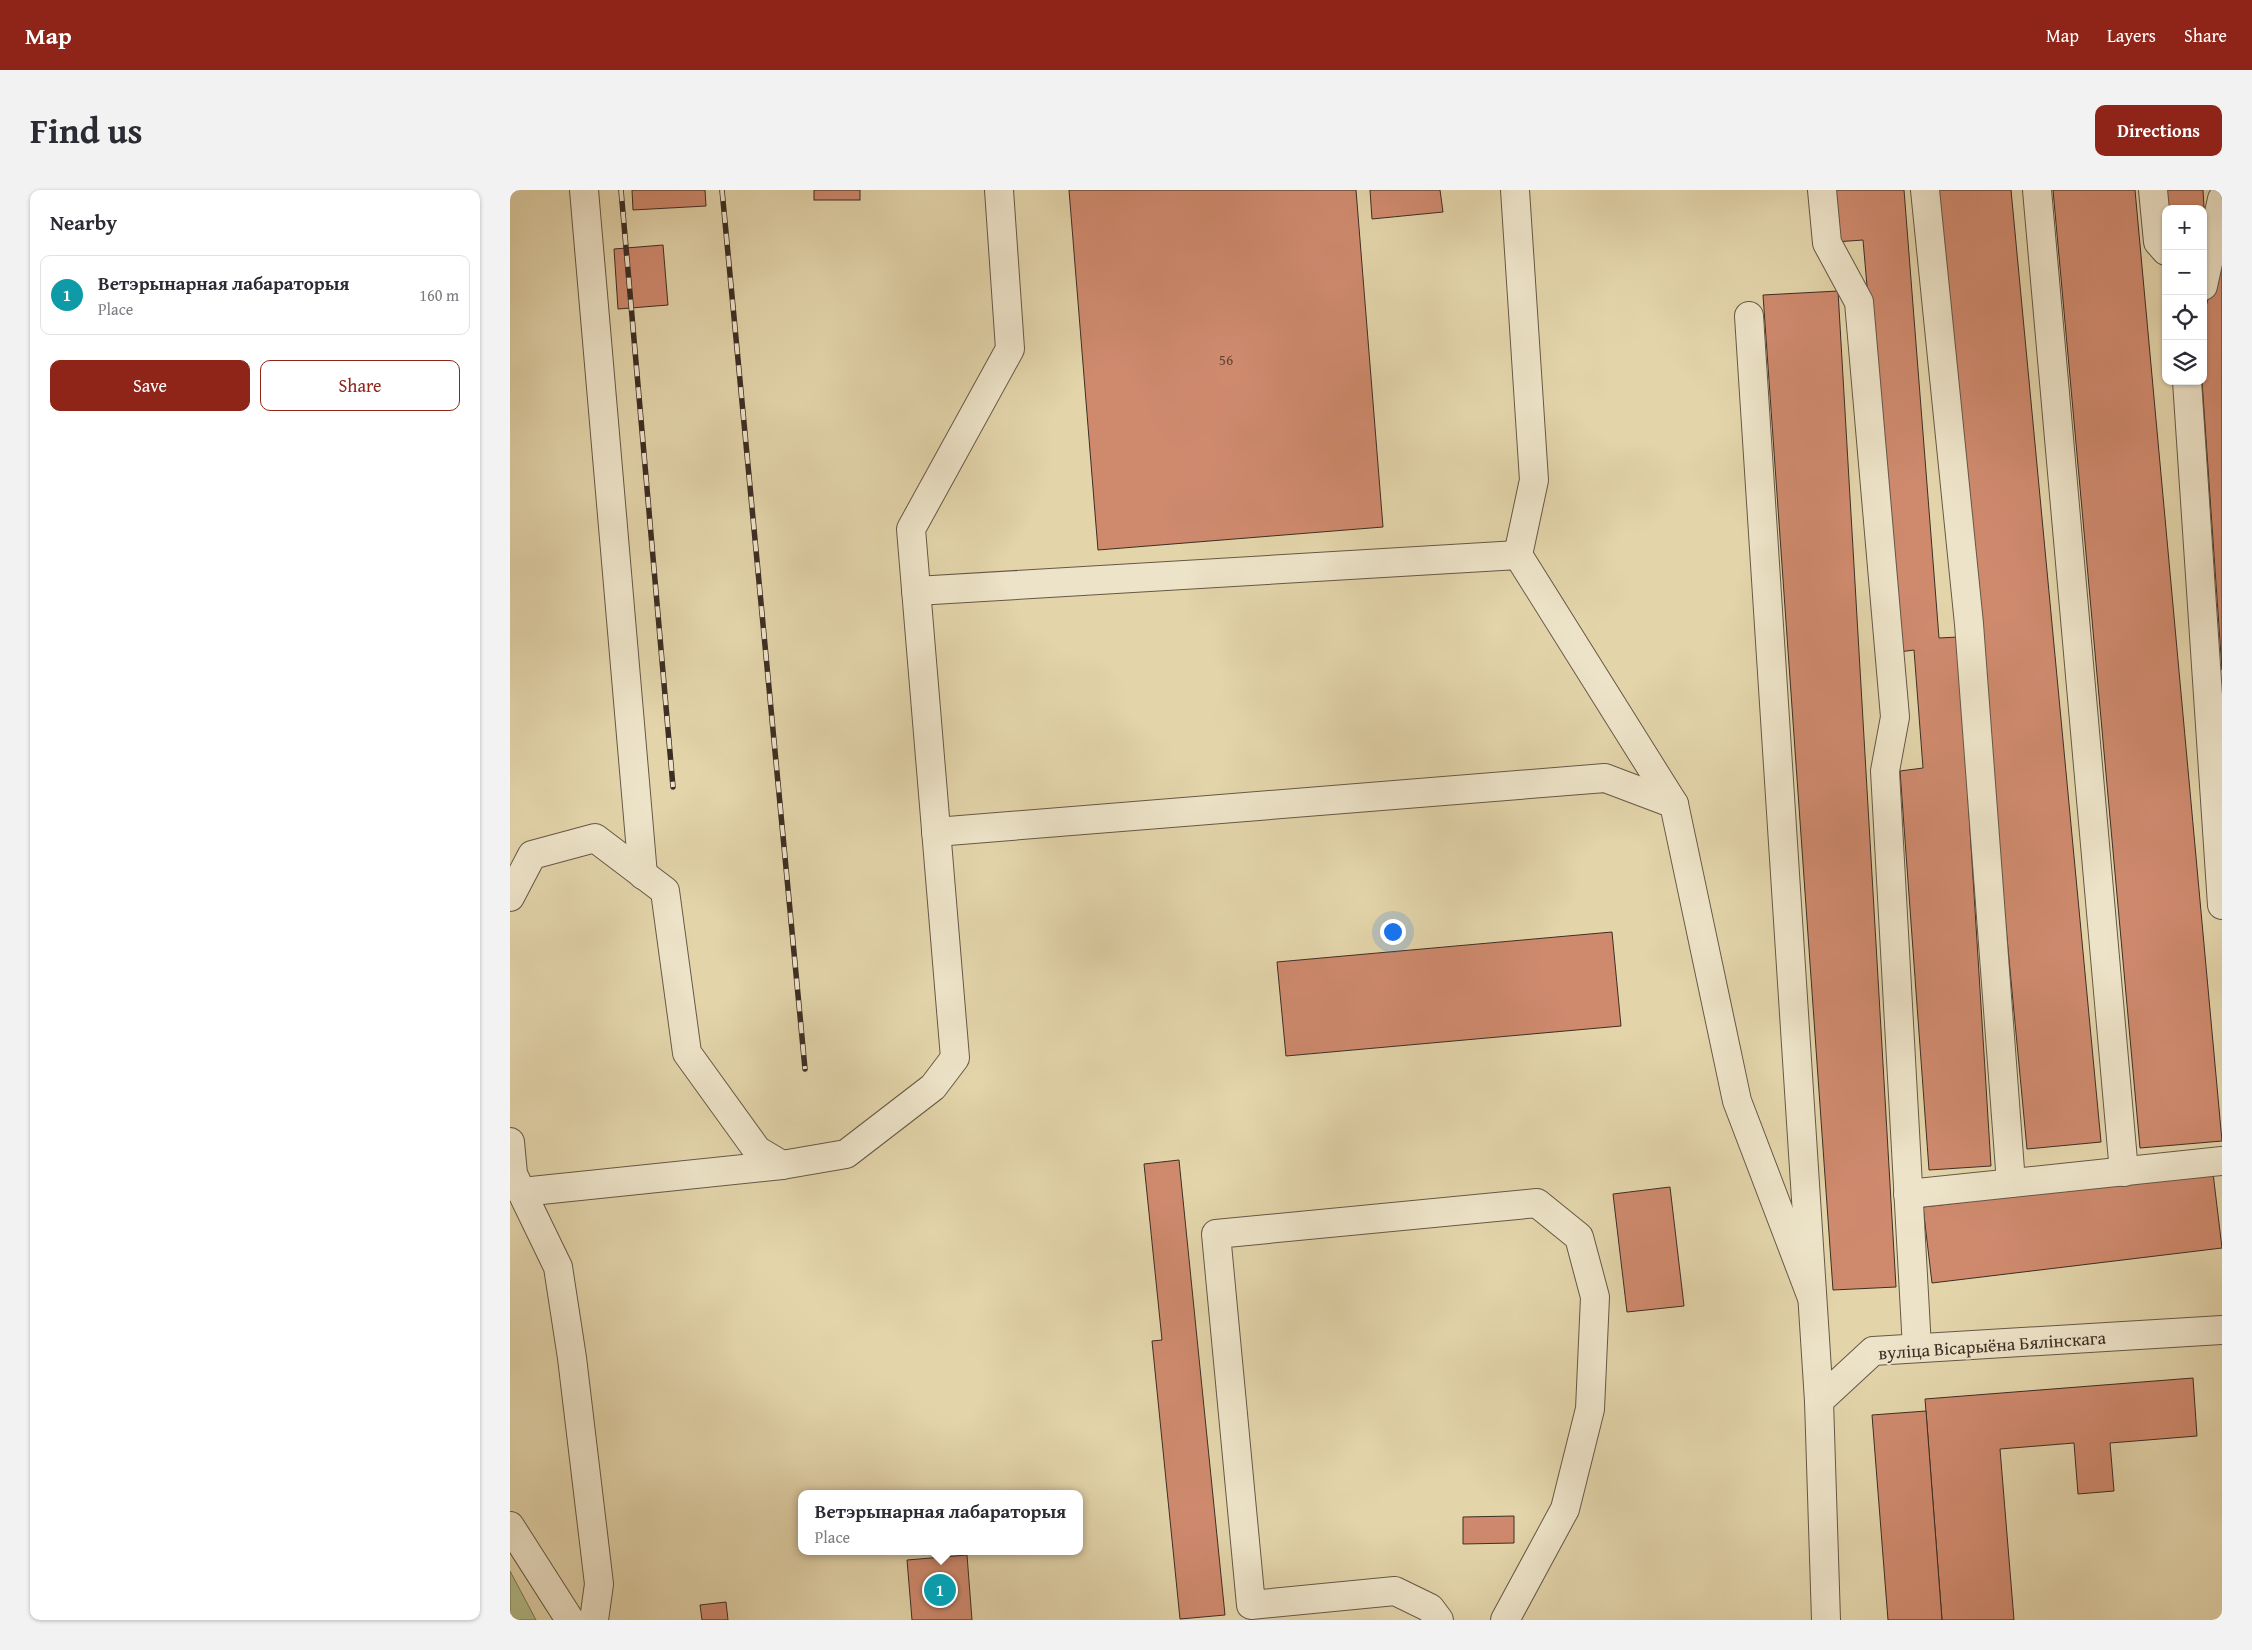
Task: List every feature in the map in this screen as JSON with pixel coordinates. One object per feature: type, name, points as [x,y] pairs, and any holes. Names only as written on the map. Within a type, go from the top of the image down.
[{"type":"street","points":[[584,190],[643,875]]},
{"type":"street","points":[[522,1192],[782,1165],[846,1154],[933,1087],[955,1058],[911,529],[1010,349],[999,190]]},
{"type":"street","points":[[1515,190],[1534,480],[1518,555],[1674,804],[1737,1101],[1812,1298]]},
{"type":"street","points":[[1822,190],[1827,243],[1859,302],[1895,717],[1885,771],[1917,1348]]},
{"type":"street","points":[[1925,190],[1969,624],[2011,1183]]},
{"type":"street","points":[[2037,190],[2124,1172]]},
{"type":"street","points":[[2153,190],[2158,242],[2165,250]]},
{"type":"street","points":[[2207,268],[2222,199]]},
{"type":"street","points":[[1749,316],[1819,1401],[1826,1620]]},
{"type":"street","points":[[2187,385],[2222,905]]},
{"type":"street","points":[[916,591],[1518,555]]},
{"type":"street","points":[[936,832],[1605,778],[1674,804]]},
{"type":"street","points":[[510,891],[532,855],[595,838],[665,891],[687,1053],[757,1150],[782,1165]]},
{"type":"street","points":[[510,1142],[514,1174],[558,1267],[572,1358],[599,1584],[594,1620]]},
{"type":"street","points":[[1908,1194],[2222,1162]]},
{"type":"street","points":[[1439,1620],[1430,1608],[1394,1591],[1251,1605],[1216,1234],[1537,1203],[1579,1237],[1595,1297],[1590,1409],[1565,1509],[1504,1620]]},
{"type":"street","name":"вуліца Вісарыёна Бялінскага","points":[[1819,1401],[1873,1351],[2222,1330]]},
{"type":"street","points":[[510,1526],[570,1620]]},
{"type":"green space","points":[[510,1571],[536,1620],[510,1620]]},
{"type":"building","points":[[632,190],[705,190],[706,206],[633,210]]},
{"type":"building","points":[[814,190],[860,190],[860,200],[814,200]]},
{"type":"building","points":[[1069,190],[1356,190],[1383,527],[1098,550]]},
{"type":"building","points":[[1370,190],[1440,190],[1443,212],[1372,219]]},
{"type":"building","points":[[1832,190],[1904,190],[1939,638],[1958,637],[1991,1166],[1929,1170],[1900,771],[1923,768],[1914,650],[1899,652],[1863,240],[1835,242]]},
{"type":"building","points":[[1936,190],[2011,190],[2101,1142],[2027,1149]]},
{"type":"building","points":[[2053,190],[2135,190],[2222,1141],[2140,1148]]},
{"type":"building","points":[[2161,190],[2203,190],[2204,205],[2165,205]]},
{"type":"building","points":[[2222,239],[2222,670],[2202,385],[2207,385],[2207,303]]},
{"type":"building","points":[[663,245],[668,305],[618,309],[614,249]]},
{"type":"building","points":[[1838,291],[1896,1287],[1833,1290],[1763,295]]},
{"type":"building","points":[[1612,932],[1621,1026],[1286,1056],[1277,962]]},
{"type":"building","points":[[1179,1160],[1225,1615],[1180,1619],[1152,1341],[1162,1340],[1144,1164]]},
{"type":"building","points":[[2213,1173],[2222,1248],[1932,1283],[1923,1207]]},
{"type":"building","points":[[1670,1187],[1684,1306],[1627,1312],[1613,1194]]},
{"type":"building","points":[[2193,1378],[2197,1436],[2110,1443],[2114,1491],[2078,1494],[2074,1443],[2000,1449],[2014,1620],[1942,1620],[1925,1399]]},
{"type":"building","points":[[1926,1411],[1942,1620],[1888,1620],[1872,1415]]},
{"type":"building","points":[[1514,1516],[1514,1543],[1463,1544],[1463,1517]]},
{"type":"building","points":[[967,1555],[972,1620],[912,1620],[907,1560]]},
{"type":"building","points":[[726,1602],[728,1620],[702,1620],[700,1605]]},
{"type":"railway","points":[[621,190],[673,787]]},
{"type":"railway","points":[[722,190],[805,1069]]},
{"type":"place","name":"Ветэрынарная лабараторыя","points":[[940,1590]]}]
